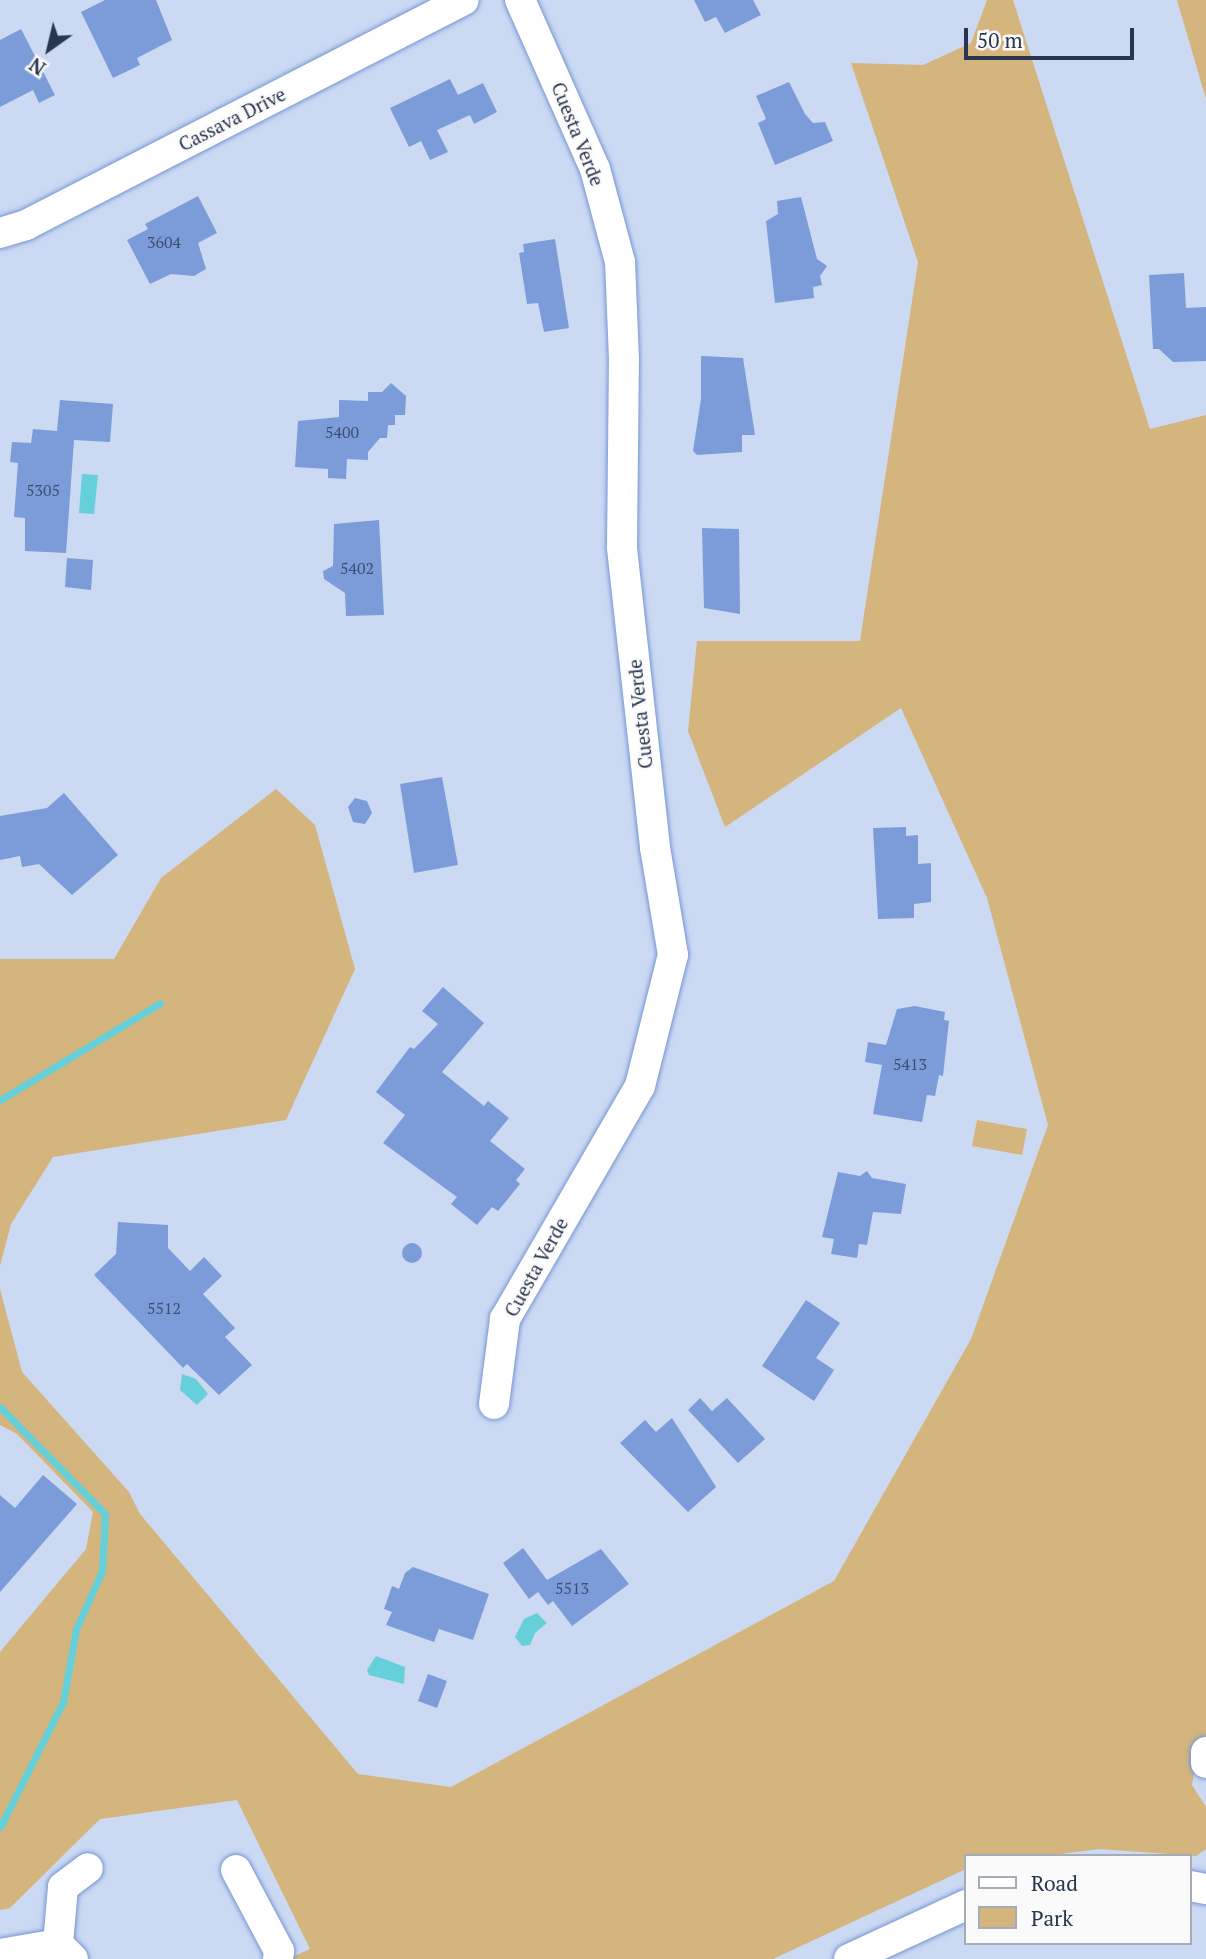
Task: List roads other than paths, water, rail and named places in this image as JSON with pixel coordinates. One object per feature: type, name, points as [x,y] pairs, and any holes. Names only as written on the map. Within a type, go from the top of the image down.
[{"type":"street","name":"Cassava Drive","points":[[0,233],[26,225],[463,0]]},
{"type":"street","name":"Cuesta Verde","points":[[494,1404],[505,1319],[640,1086],[673,955],[655,847],[622,547],[620,262],[595,169],[520,0]]},
{"type":"street","points":[[1206,1752],[1206,1763]]},
{"type":"street","points":[[0,1954],[65,1952],[64,1887],[88,1868]]},
{"type":"street","points":[[236,1870],[279,1951],[278,1959]]},
{"type":"street","points":[[849,1959],[964,1906]]},
{"type":"waterway","points":[[0,1100],[160,1003]]},
{"type":"waterway","points":[[0,1407],[105,1514],[102,1571],[76,1629],[63,1702],[0,1827]]}]
